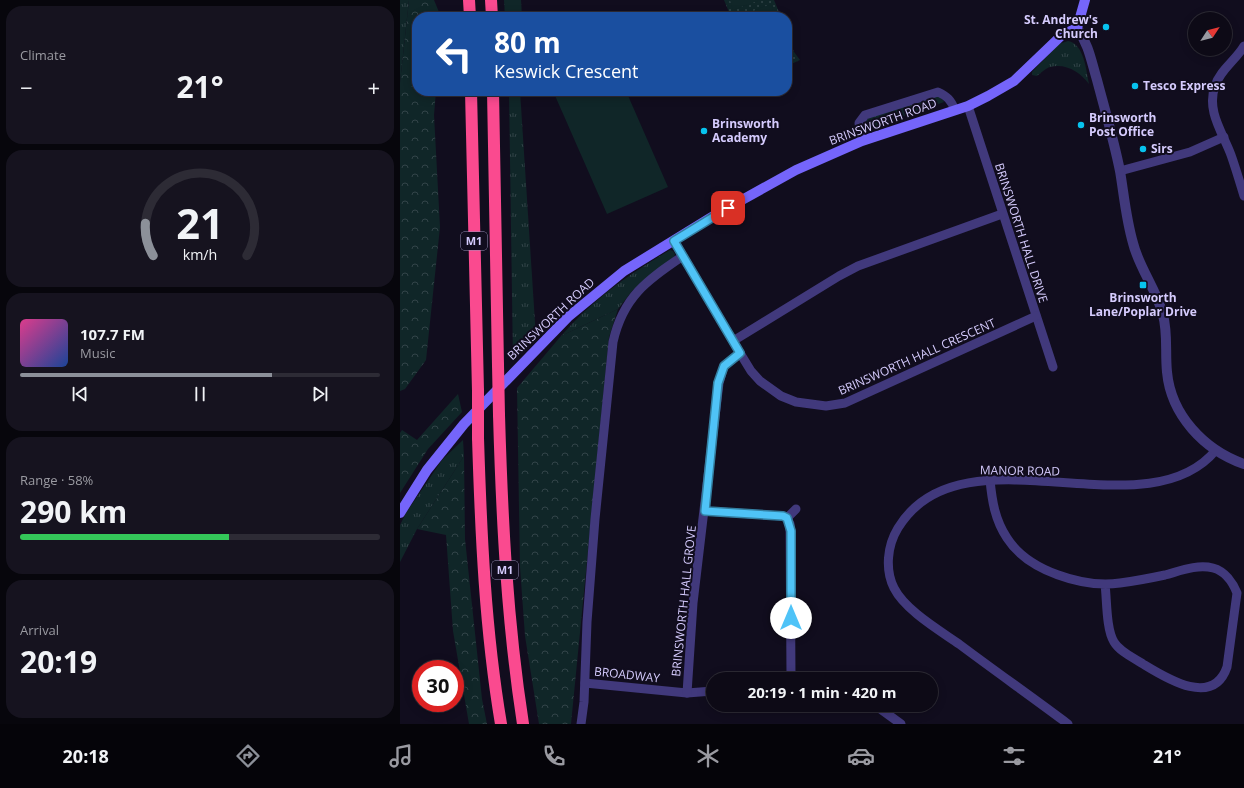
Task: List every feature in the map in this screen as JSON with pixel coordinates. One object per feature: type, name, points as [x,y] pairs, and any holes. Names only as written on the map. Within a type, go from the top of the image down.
[{"type":"highway","points":[[469,0],[470,12]]},
{"type":"highway","points":[[492,0],[492,12]]},
{"type":"highway","name":"M1","points":[[471,96],[482,562],[492,668],[501,724]]},
{"type":"highway","name":"M1","points":[[493,96],[499,415],[506,584],[514,663],[523,724]]},
{"type":"main road","points":[[1077,28],[1085,0]]},
{"type":"main road","name":"BRINSWORTH ROAD","points":[[400,513],[431,465],[464,424],[568,317],[624,271],[715,215],[796,170],[862,141],[968,106],[1014,81],[1062,35],[1077,28]]},
{"type":"street","points":[[1077,28],[1086,39],[1120,171],[1133,244],[1140,264],[1163,314],[1167,371],[1173,398],[1178,410],[1195,433],[1216,450],[1244,464]]},
{"type":"street","points":[[1244,46],[1220,76],[1213,94],[1213,112],[1224,137],[1244,196]]},
{"type":"street","points":[[862,141],[859,123],[865,115],[938,92],[952,102],[955,110]]},
{"type":"street","name":"BRINSWORTH HALL DRIVE","points":[[968,106],[1053,367]]},
{"type":"street","points":[[1120,171],[1190,152],[1224,137]]},
{"type":"street","points":[[733,341],[839,276],[858,266],[1002,214]]},
{"type":"street","name":"BRINSWORTH HALL CRESCENT","points":[[674,241],[751,371],[760,381],[781,396],[807,404],[835,406],[862,396],[1036,316]]},
{"type":"street","points":[[581,724],[595,519],[613,342],[617,324],[636,294],[650,279],[683,256]]},
{"type":"street","name":"BRINSWORTH HALL GROVE","points":[[687,693],[693,603],[705,511],[718,383],[724,366],[740,353]]},
{"type":"street","name":"MANOR ROAD","points":[[1068,724],[910,607],[895,589],[890,578],[888,557],[893,536],[910,512],[925,500],[945,489],[990,480],[1071,484],[1148,483],[1171,479],[1195,470],[1216,450]]},
{"type":"street","points":[[990,480],[997,518],[1014,548],[1032,561],[1060,576],[1087,584],[1105,584],[1203,567],[1214,568],[1221,572],[1234,585],[1238,601],[1224,675],[1211,685],[1195,687],[1174,682],[1118,648],[1111,635],[1105,584]]},
{"type":"street","points":[[787,518],[796,509]]},
{"type":"street","points":[[705,511],[783,516],[787,518]]},
{"type":"street","points":[[787,518],[791,531],[791,672]]},
{"type":"street","name":"BROADWAY","points":[[585,683],[687,693],[706,692]]},
{"type":"street","points":[[885,712],[902,724]]},
{"type":"green space","points":[[400,0],[409,0],[400,82]]},
{"type":"green space","points":[[409,0],[434,0],[439,12],[412,12],[412,96],[436,96],[434,115],[440,227],[426,360],[405,389],[400,391],[400,83]]},
{"type":"green space","points":[[504,0],[521,0],[522,12],[505,12]]},
{"type":"green space","points":[[724,0],[774,0],[779,12],[729,12]]},
{"type":"green space","points":[[730,0],[760,0],[733,10]]},
{"type":"green space","points":[[771,4],[774,12],[751,12]]},
{"type":"green space","points":[[1068,41],[1078,47],[1081,52],[1089,84],[1077,72],[1062,66],[1050,67],[1045,69],[1037,76],[1032,75],[1032,72],[1059,44]]},
{"type":"green space","points":[[792,47],[794,52],[800,60],[792,64]]},
{"type":"green space","points":[[509,96],[520,96],[536,338],[513,362]]},
{"type":"green space","points":[[555,96],[628,96],[668,187],[607,214]]},
{"type":"green space","points":[[934,96],[941,97],[944,102],[864,130],[864,124],[868,118]]},
{"type":"green space","points":[[670,250],[675,254],[674,258],[646,278],[632,291],[618,309],[561,336],[598,299],[640,268]]},
{"type":"green space","points":[[618,309],[609,337],[571,724],[539,724],[525,636],[520,567],[517,388],[561,336]]},
{"type":"green space","points":[[458,394],[462,412],[428,449],[400,493],[400,433],[402,430],[417,440]]},
{"type":"green space","points":[[463,440],[464,456],[417,529],[400,562],[400,525],[406,513],[442,460]]},
{"type":"green space","points":[[464,456],[465,539],[482,699],[487,724],[469,724],[464,695],[464,660],[458,660],[453,631],[446,535],[417,529]]},
{"type":"place","name":"St. Andrew's Church","points":[[1106,27]]},
{"type":"place","name":"Tesco Express","points":[[1135,86]]},
{"type":"place","name":"Brinsworth Post Office","points":[[1081,125]]},
{"type":"place","name":"Brinsworth Academy","points":[[704,131]]},
{"type":"place","name":"Sirs","points":[[1143,149]]},
{"type":"place","name":"Brinsworth Lane/Poplar Drive","points":[[1143,285]]},
{"type":"route","points":[[728,208],[674,241],[740,353],[724,366],[718,383],[705,511],[715,513],[783,516],[787,518],[791,531],[791,618]]}]
